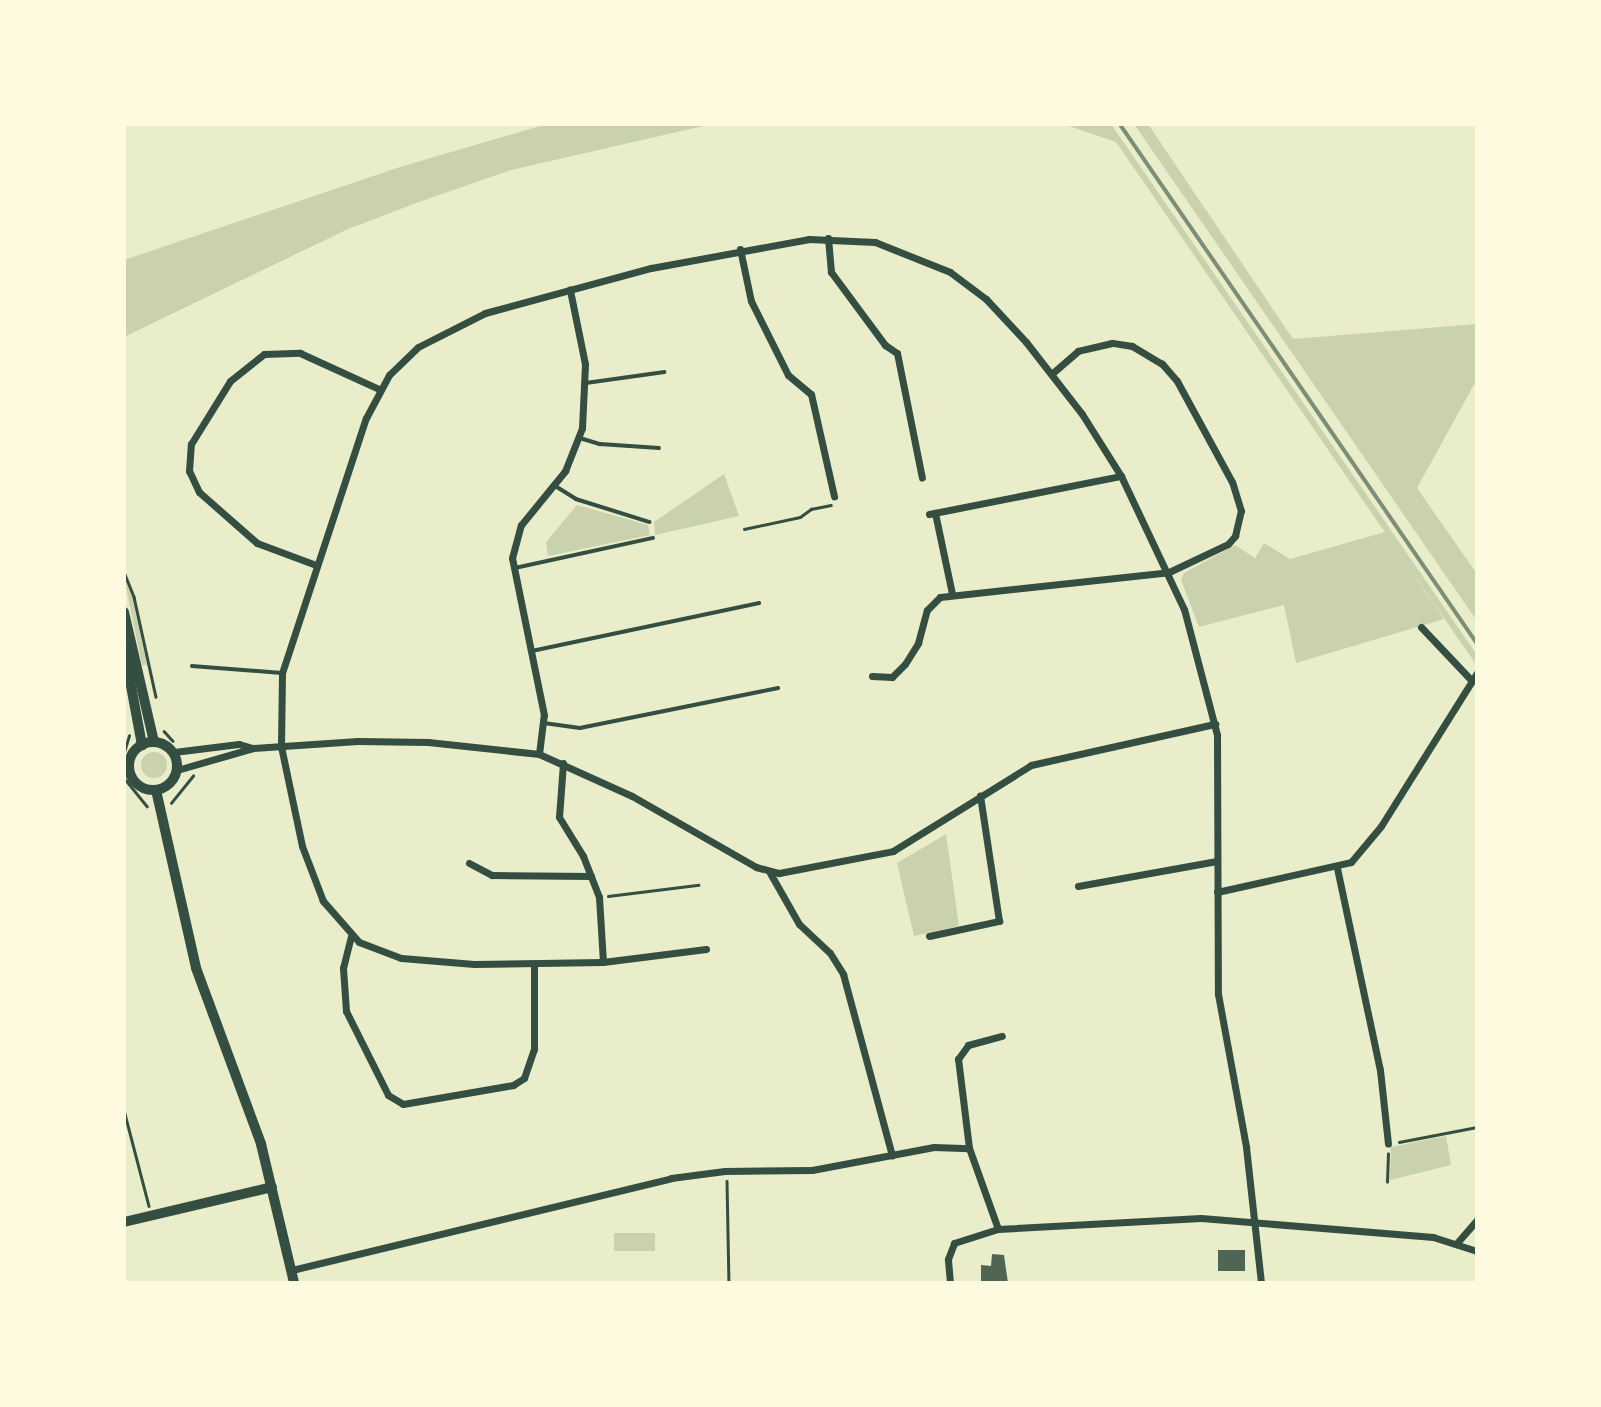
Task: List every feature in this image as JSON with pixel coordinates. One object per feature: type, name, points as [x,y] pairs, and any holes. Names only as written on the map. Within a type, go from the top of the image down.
[{"type":"main road","points":[[124,612],[154,742]]},
{"type":"main road","points":[[124,648],[142,745]]},
{"type":"main road","points":[[154,742],[174,752],[177,770],[170,783],[156,790],[138,785],[126,772],[131,756],[142,745],[154,742]]},
{"type":"main road","points":[[156,790],[196,968],[261,1144],[294,1283]]},
{"type":"main road","points":[[124,1222],[272,1187]]},
{"type":"street","points":[[828,238],[831,272],[885,345],[897,353],[922,478]]},
{"type":"street","points":[[706,949],[603,962],[426,962],[388,955],[351,936],[330,913],[313,878],[281,746],[282,673],[316,565],[379,389],[412,352],[453,326],[570,289],[740,249],[828,238],[875,242],[950,272],[1000,313],[1052,374],[1121,476],[1169,572],[1194,641],[1215,724],[1220,1007],[1255,1221],[1261,1283]]},
{"type":"street","points":[[740,249],[751,301],[788,375],[811,394],[834,496]]},
{"type":"street","points":[[538,754],[544,723],[513,568],[517,532],[554,485],[580,438],[586,383],[570,289]]},
{"type":"street","points":[[872,676],[892,677],[899,670],[918,643],[931,604],[952,594],[1169,572],[1228,544],[1240,524],[1233,482],[1173,375],[1126,344],[1087,347],[1052,374]]},
{"type":"street","points":[[316,565],[257,543],[200,492],[189,471],[191,444],[230,381],[264,354],[297,352],[379,389]]},
{"type":"street","points":[[952,594],[932,513],[1121,476]]},
{"type":"street","points":[[1422,627],[1472,681]]},
{"type":"street","points":[[1217,892],[1337,868],[1356,858],[1372,838],[1477,673]]},
{"type":"street","points":[[770,873],[886,854],[1031,765],[1215,724]]},
{"type":"street","points":[[177,770],[253,748],[281,746],[428,742],[538,754],[563,763],[770,873],[799,924],[830,953],[843,974],[891,1155]]},
{"type":"street","points":[[174,752],[239,744],[253,748]]},
{"type":"street","points":[[563,763],[559,817],[591,876],[599,897],[603,962]]},
{"type":"street","points":[[929,936],[999,921],[980,795]]},
{"type":"street","points":[[1078,886],[1217,861]]},
{"type":"street","points":[[469,863],[492,875],[591,876]]},
{"type":"street","points":[[1337,868],[1380,1070],[1388,1144]]},
{"type":"street","points":[[351,936],[343,968],[346,1011],[388,1095],[403,1104],[513,1085],[524,1078],[534,1049],[534,964]]},
{"type":"street","points":[[998,1229],[969,1148],[958,1059],[968,1045],[1002,1036]]},
{"type":"street","points":[[292,1270],[580,1198],[727,1171],[812,1170],[891,1155],[969,1148]]},
{"type":"street","points":[[950,1283],[948,1259],[954,1244],[969,1235],[998,1229],[1201,1218],[1409,1234],[1477,1251]]},
{"type":"street","points":[[1456,1244],[1477,1220]]},
{"type":"lane","points":[[586,383],[664,372]]},
{"type":"lane","points":[[580,438],[600,444],[659,448]]},
{"type":"lane","points":[[554,485],[576,499],[650,522]]},
{"type":"lane","points":[[513,568],[653,538]]},
{"type":"lane","points":[[530,651],[759,603]]},
{"type":"lane","points":[[192,666],[282,673]]},
{"type":"lane","points":[[544,723],[580,728],[778,688]]},
{"type":"path","points":[[744,529],[840,503]]},
{"type":"path","points":[[124,572],[134,597],[158,703]]},
{"type":"path","points":[[162,723],[166,736],[180,743]]},
{"type":"path","points":[[126,772],[149,810],[170,805],[180,788],[199,774],[197,764]]},
{"type":"path","points":[[599,897],[698,885]]},
{"type":"path","points":[[124,1110],[152,1216]]},
{"type":"path","points":[[1387,1182],[1388,1144],[1477,1127]]},
{"type":"path","points":[[727,1171],[729,1283]]},
{"type":"green space","points":[[547,124],[712,124],[511,170],[419,202],[348,229],[124,337],[124,260],[400,167]]},
{"type":"green space","points":[[1063,124],[1111,124],[1477,655],[1475,663],[1116,142]]},
{"type":"green space","points":[[1134,124],[1148,124],[1293,339],[1477,324],[1477,379],[1417,488],[1477,574],[1477,621]]},
{"type":"green space","points":[[724,474],[739,516],[655,535],[654,522]]},
{"type":"green space","points":[[577,505],[648,525],[650,535],[548,556],[546,542]]},
{"type":"green space","points":[[1385,532],[1444,619],[1296,663],[1284,605],[1199,627],[1181,580],[1184,573],[1235,545],[1255,558],[1264,543],[1290,559]]},
{"type":"green space","points":[[124,578],[132,597],[147,665],[142,665]]},
{"type":"green space","points":[[154,752],[163,756],[167,765],[163,774],[154,778],[145,774],[141,765],[145,756]]},
{"type":"green space","points":[[946,834],[959,926],[914,936],[897,863]]},
{"type":"green space","points":[[1446,1136],[1451,1165],[1390,1180],[1391,1147]]},
{"type":"green space","points":[[614,1233],[655,1233],[655,1251],[614,1251]]},
{"type":"building","points":[[1218,1250],[1245,1250],[1245,1271],[1218,1271]]},
{"type":"building","points":[[992,1254],[1004,1255],[1008,1283],[981,1283],[981,1265],[991,1266]]},
{"type":"railway","points":[[1120,124],[1477,643]]}]
